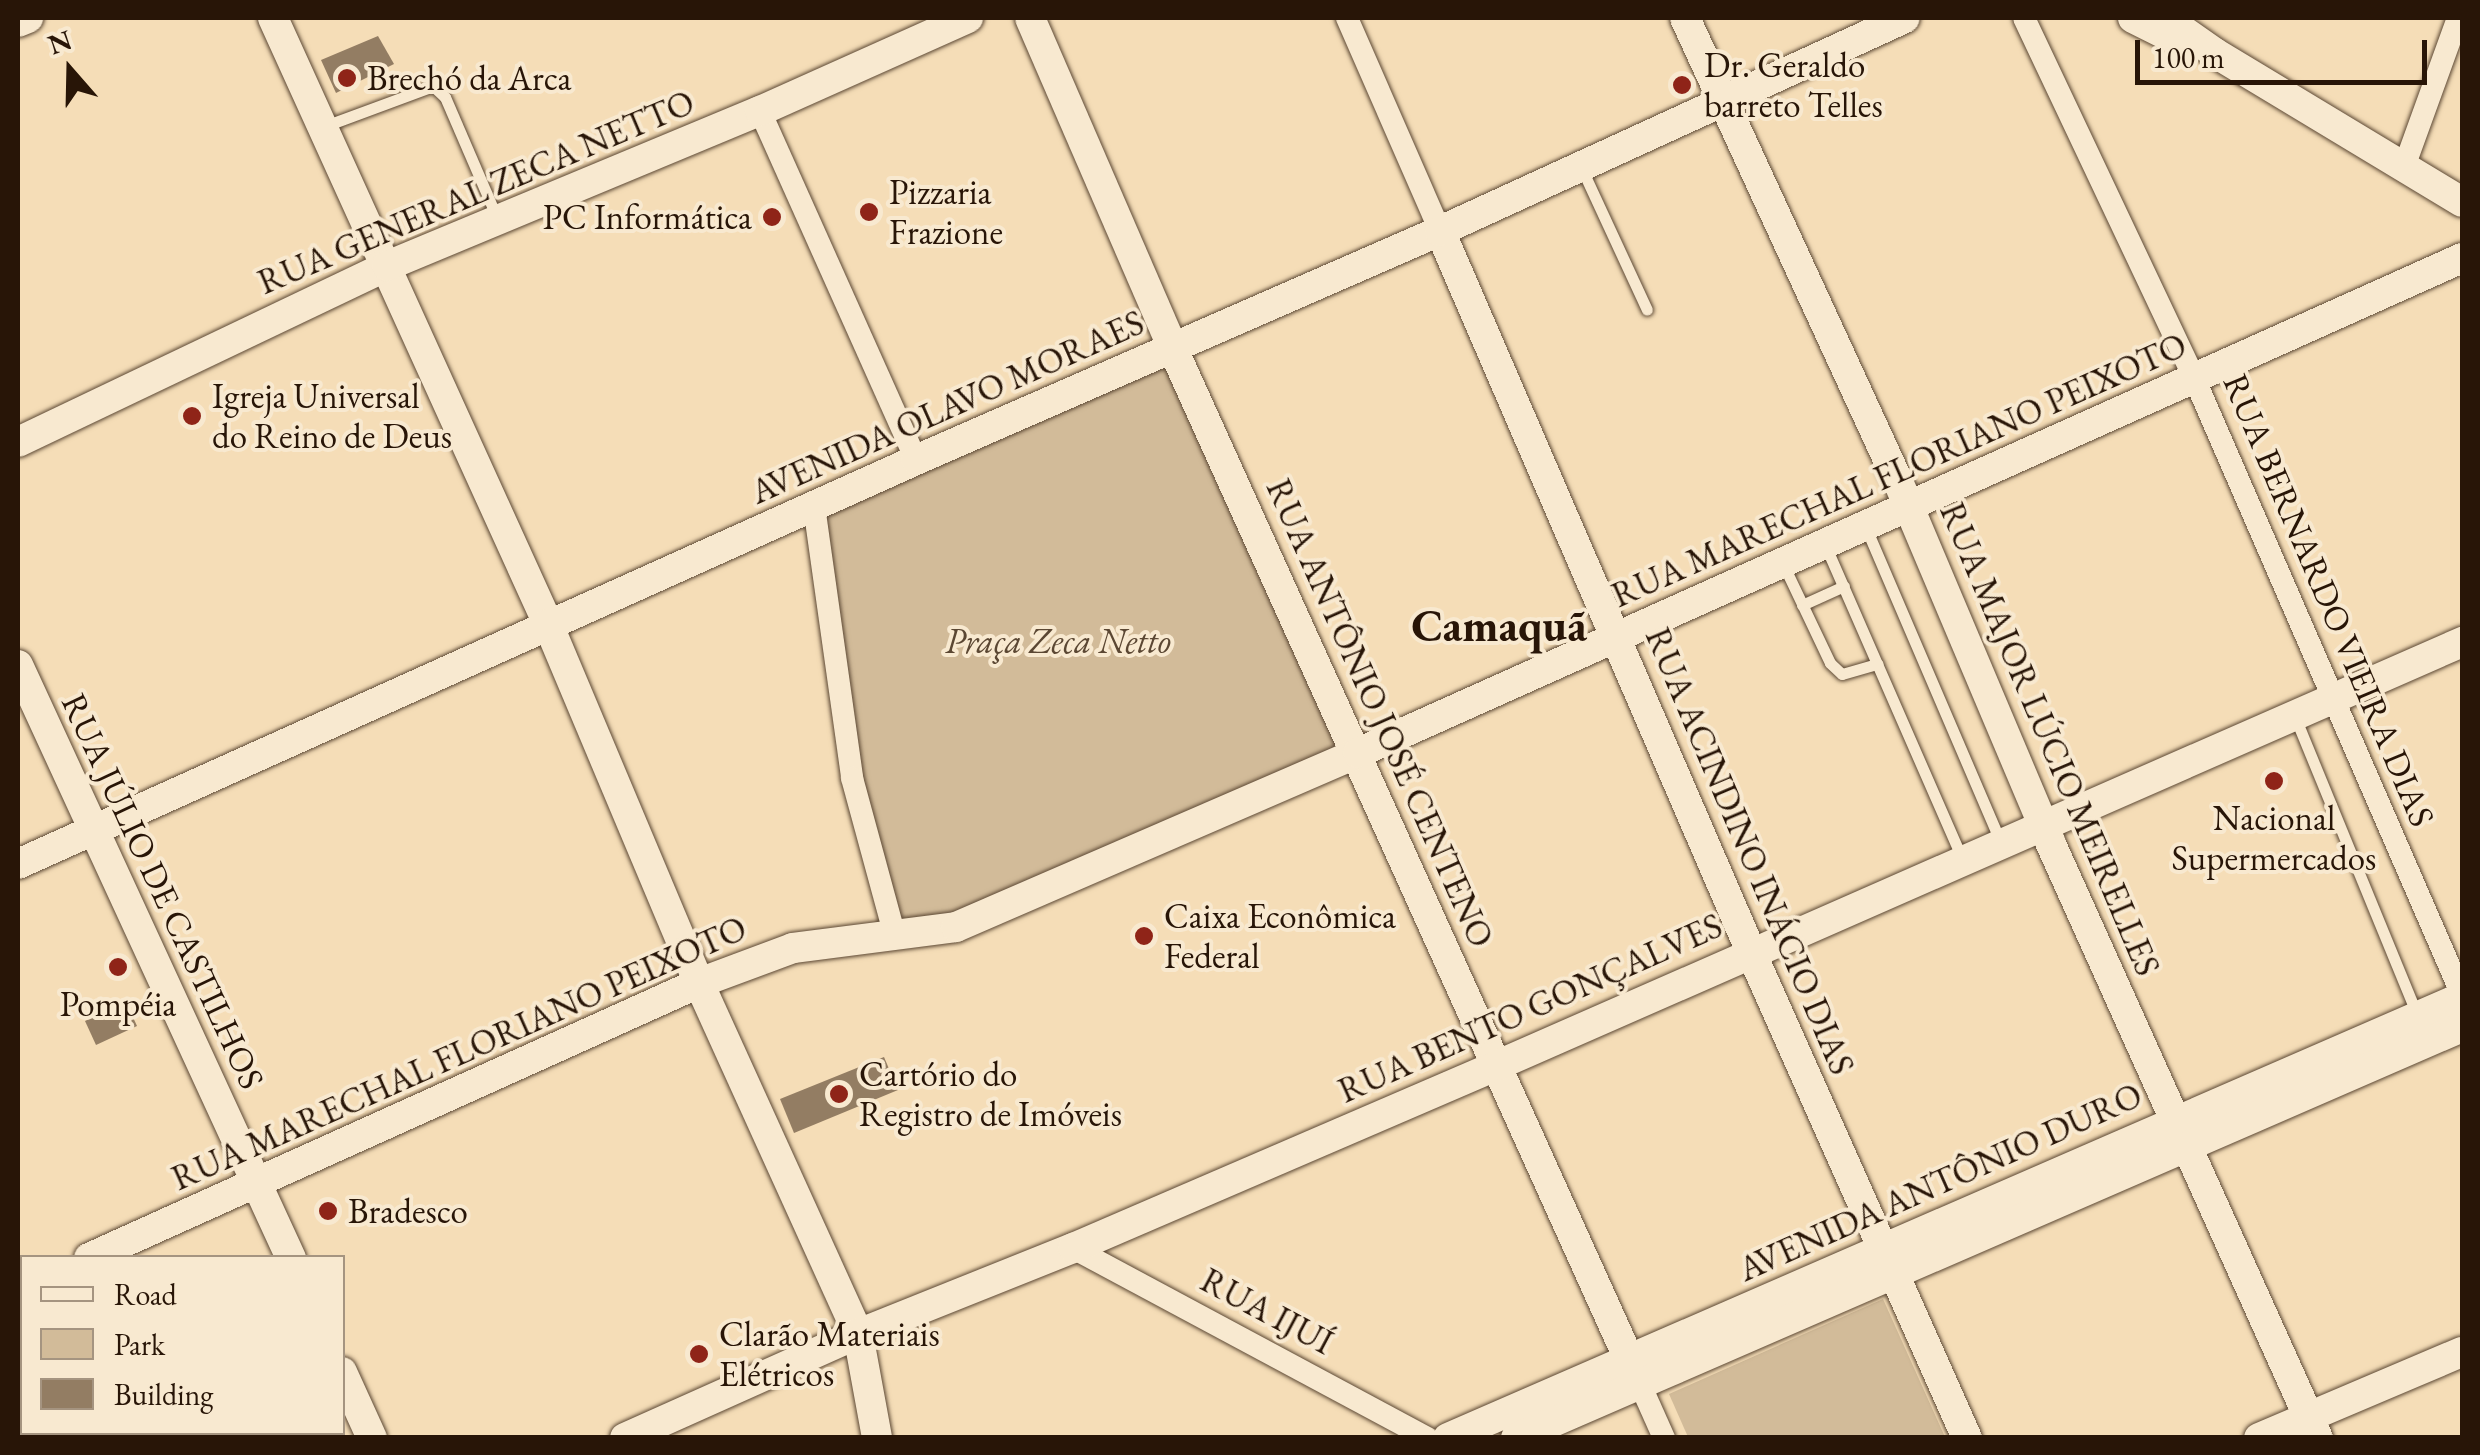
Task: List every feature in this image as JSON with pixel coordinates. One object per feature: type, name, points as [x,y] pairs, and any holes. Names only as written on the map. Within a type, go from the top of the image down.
[{"type":"street","points":[[18,22],[28,18]]},
{"type":"street","points":[[274,18],[548,624],[699,983],[858,1334],[877,1438]]},
{"type":"street","name":"RUA GENERAL ZECA NETTO","points":[[18,442],[387,266],[760,111],[968,18]]},
{"type":"street","name":"RUA ANTÔNIO JOSÉ CENTENO","points":[[1030,18],[1173,350],[1358,752],[1664,1438]]},
{"type":"street","name":"RUA ACINDINO INÁCIO DIAS","points":[[1347,18],[1751,951],[1968,1438]]},
{"type":"street","name":"RUA MAJOR LÚCIO MEIRELLES","points":[[1685,18],[1908,505],[2042,822],[2313,1427]]},
{"type":"street","name":"AVENIDA OLAVO MORAES","points":[[18,864],[916,460],[1440,231],[1905,18]]},
{"type":"street","name":"RUA BERNARDO VIEIRA DIAS","points":[[2024,18],[2195,380],[2462,996]]},
{"type":"street","points":[[2133,18],[2180,42],[2216,53]]},
{"type":"street","points":[[2165,18],[2462,202]]},
{"type":"street","points":[[2404,167],[2458,18]]},
{"type":"street","points":[[760,111],[916,460]]},
{"type":"street","name":"RUA MARECHAL FLORIANO PEIXOTO","points":[[96,1255],[699,983],[793,948],[956,927],[1358,752],[2462,258]]},
{"type":"street","points":[[814,506],[852,778],[894,933]]},
{"type":"street","name":"RUA BENTO GONÇALVES","points":[[625,1438],[858,1334],[1073,1248],[1498,1065],[2042,822],[2462,642]]},
{"type":"street","name":"RUA JÚLIO DE CASTILHOS","points":[[18,665],[290,1255]]},
{"type":"street","name":"AVENIDA ANTÔNIO DURO","points":[[1448,1438],[1634,1372],[2424,1029],[2462,996]]},
{"type":"street","name":"AVENIDA ANTÔNIO DURO","points":[[2424,1029],[2462,1027]]},
{"type":"street","name":"RUA IJUÍ","points":[[1073,1248],[1427,1438]]},
{"type":"street","points":[[2260,1438],[2313,1427],[2462,1352]]},
{"type":"street","name":"AVENIDA ANTÔNIO DURO","points":[[1516,1438],[1634,1372]]},
{"type":"street","points":[[345,1379],[372,1438]]},
{"type":"lane","points":[[322,128],[433,86],[445,97],[498,220]]},
{"type":"lane","points":[[1580,167],[1647,310]]},
{"type":"lane","points":[[1864,525],[2000,841]]},
{"type":"lane","points":[[1825,542],[1962,858]]},
{"type":"lane","points":[[1782,562],[1830,663],[1842,674],[1878,664]]},
{"type":"lane","points":[[1802,605],[1844,586]]},
{"type":"lane","points":[[2294,716],[2424,1029]]},
{"type":"green space","name":"Praça Zeca Netto","points":[[1170,354],[1349,748],[951,920],[900,927],[859,773],[815,519]]},
{"type":"green space","points":[[1883,1299],[1945,1437],[1688,1437],[1669,1394]]},
{"type":"building","name":"Brechó da Arca","points":[[378,36],[394,64],[336,93],[321,60]]},
{"type":"building","points":[[126,1002],[137,1026],[96,1045],[85,1021]]},
{"type":"building","name":"Cartório do Registro de Imóveis","points":[[884,1057],[898,1090],[794,1133],[780,1099]]},
{"type":"place","name":"Brechó da Arca","points":[[347,78]]},
{"type":"place","name":"Dr. Geraldo barreto Telles","points":[[1682,85]]},
{"type":"place","name":"Pizzaria Frazione","points":[[869,212]]},
{"type":"place","name":"PC Informática","points":[[772,217]]},
{"type":"place","name":"Igreja Universal do Reino de Deus","points":[[192,416]]},
{"type":"place","name":"Nacional Supermercados","points":[[2274,781]]},
{"type":"place","name":"Caixa Econômica Federal","points":[[1144,936]]},
{"type":"place","name":"Pompéia","points":[[118,967]]},
{"type":"place","name":"Cartório do Registro de Imóveis","points":[[839,1094]]},
{"type":"place","name":"Bradesco","points":[[328,1211]]},
{"type":"place","name":"Clarão Materiais Elétricos","points":[[699,1354]]},
{"type":"district","name":"Camaquã","points":[[1499,626]]}]
